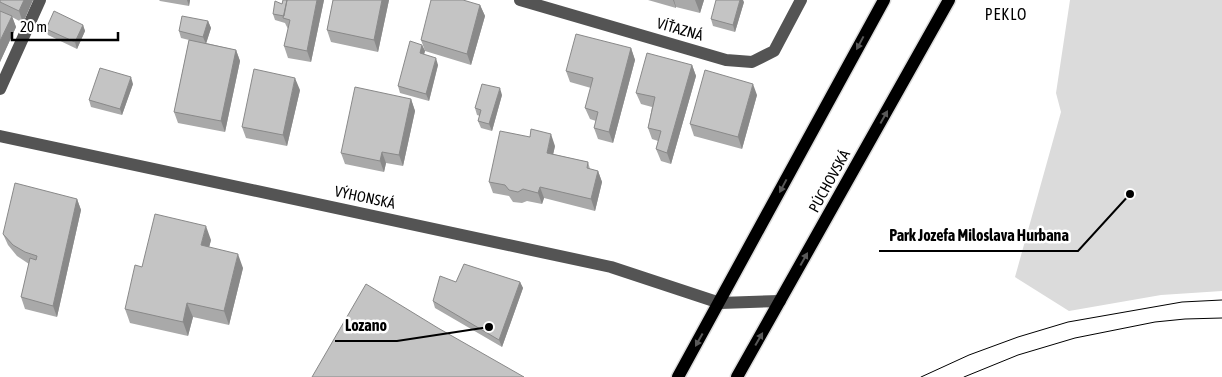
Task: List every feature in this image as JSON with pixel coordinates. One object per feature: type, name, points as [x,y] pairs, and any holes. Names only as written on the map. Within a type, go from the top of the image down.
[{"type":"main road","points":[[678,377],[884,0]]},
{"type":"main road","name":"PÚCHOVSKÁ","points":[[737,377],[949,0]]},
{"type":"street","points":[[0,89],[40,0]]},
{"type":"street","name":"VÍŤAZNÁ","points":[[520,0],[726,60],[752,62],[774,51],[801,0]]},
{"type":"street","name":"VÝHONSKÁ","points":[[0,136],[611,267],[720,302],[780,301]]},
{"type":"shaded area","points":[[1070,0],[1222,0],[1222,291],[1161,295],[1069,311],[1015,277],[1061,112],[1056,93]]},
{"type":"building","points":[[0,0],[24,0],[19,11],[0,2]]},
{"type":"building","points":[[283,0],[287,0],[284,16],[273,14],[275,1],[282,4]]},
{"type":"building","points":[[287,0],[317,0],[307,51],[284,46],[290,20],[283,18]]},
{"type":"building","points":[[333,0],[382,0],[374,40],[327,30]]},
{"type":"building","points":[[431,0],[463,0],[480,5],[467,54],[421,40]]},
{"type":"building","points":[[716,0],[740,0],[733,25],[711,19]]},
{"type":"building","points":[[0,11],[12,16],[0,41]]},
{"type":"building","points":[[54,11],[83,25],[75,42],[46,29]]},
{"type":"building","points":[[182,16],[208,21],[203,37],[179,31]]},
{"type":"building","points":[[576,34],[631,48],[609,132],[594,128],[598,112],[585,108],[593,78],[566,71]]},
{"type":"building","points":[[189,40],[236,50],[221,121],[174,112]]},
{"type":"building","points":[[410,41],[422,45],[420,53],[436,58],[426,94],[398,86]]},
{"type":"building","points":[[647,53],[692,65],[667,153],[656,149],[661,131],[648,128],[655,97],[636,93]]},
{"type":"building","points":[[100,68],[131,77],[120,109],[89,100]]},
{"type":"building","points":[[254,69],[295,78],[283,135],[242,127]]},
{"type":"building","points":[[705,70],[753,84],[738,137],[690,124]]},
{"type":"building","points":[[482,84],[500,88],[489,124],[478,121],[481,110],[475,108]]},
{"type":"building","points":[[355,87],[411,99],[399,155],[382,152],[380,161],[341,153]]},
{"type":"building","points":[[531,129],[551,134],[547,153],[588,162],[587,168],[598,171],[591,199],[540,187],[538,193],[523,189],[518,192],[509,190],[505,185],[489,182],[500,131],[530,137]]},
{"type":"building","points":[[15,183],[77,199],[53,306],[21,297],[30,258],[36,260],[37,256],[13,245],[3,234]]},
{"type":"building","points":[[155,214],[206,226],[201,245],[238,254],[224,311],[187,303],[183,322],[125,309],[135,265],[142,267]]},
{"type":"building","points":[[464,264],[520,282],[499,340],[433,301],[440,276],[456,282]]},
{"type":"building","points":[[366,284],[438,328],[524,377],[312,377]]},
{"type":"tram line","points":[[921,377],[969,355],[1018,337],[1068,322],[1182,302],[1222,300]]},
{"type":"tram line","points":[[964,377],[1018,355],[1075,338],[1155,322],[1222,318]]},
{"type":"place","name":"Park Jozefa Miloslava Hurbana","points":[[1130,194]]},
{"type":"place","name":"Lozano","points":[[489,327]]},
{"type":"district","name":"PEKLO","points":[[1006,14]]}]
